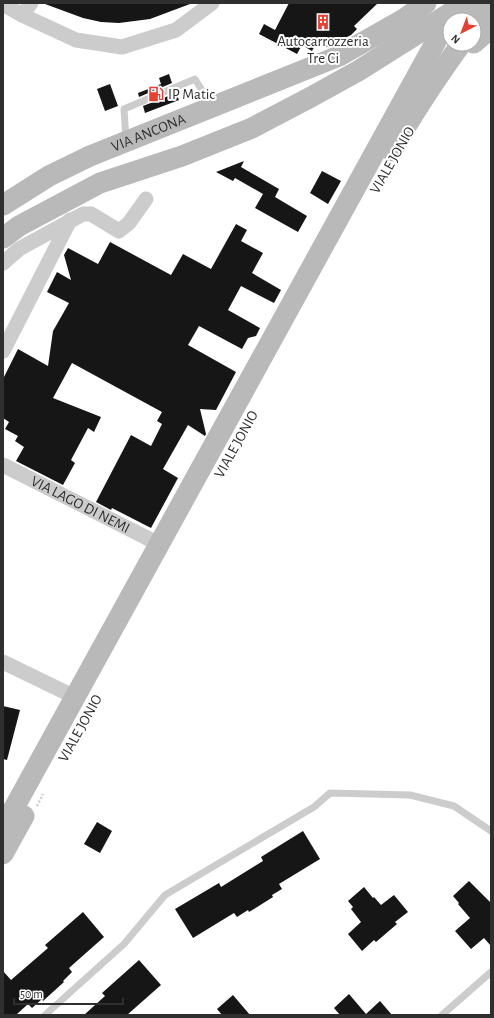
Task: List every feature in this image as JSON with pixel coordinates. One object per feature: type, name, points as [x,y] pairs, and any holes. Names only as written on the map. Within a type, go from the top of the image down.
[{"type":"main road","name":"VIA ANCONA","points":[[3,205],[49,176],[90,156],[339,56],[404,19],[426,3]]},
{"type":"main road","name":"VIALE JONIO","points":[[3,828],[457,3]]},
{"type":"main road","points":[[3,238],[18,226],[100,183],[182,156],[252,128],[358,71],[466,3]]},
{"type":"main road","points":[[482,13],[489,3]]},
{"type":"main road","name":"VIALE JONIO","points":[[482,36],[491,28]]},
{"type":"main road","name":"VIALE JONIO","points":[[3,854],[402,133],[455,52]]},
{"type":"main road","name":"VIALE JONIO","points":[[442,71],[463,52]]},
{"type":"street","points":[[22,15],[31,3]]},
{"type":"street","points":[[3,4],[22,15],[76,40],[122,47],[176,30],[212,3]]},
{"type":"street","points":[[3,263],[19,250],[83,214],[91,214],[120,231],[129,223],[146,199]]},
{"type":"street","points":[[3,351],[70,220]]},
{"type":"street","name":"VIA LAGO DI NEMI","points":[[3,465],[159,544]]},
{"type":"street","points":[[3,662],[75,697]]},
{"type":"lane","points":[[126,141],[124,108],[195,79],[212,107]]},
{"type":"lane","points":[[45,1015],[124,944],[165,895],[314,807],[330,793],[410,796],[454,806],[491,832]]},
{"type":"lane","points":[[442,1015],[491,972]]},
{"type":"path","points":[[35,809],[46,789]]},
{"type":"building","points":[[45,3],[190,4],[150,19],[119,23],[101,22],[83,18]]},
{"type":"building","name":"Autocarrozzeria Tre Ci","points":[[289,3],[378,3],[354,26],[357,29],[351,35],[327,47],[317,42],[312,51],[302,45],[297,54],[259,34],[264,24],[275,30]]},
{"type":"building","points":[[169,74],[172,83],[139,97],[138,93],[161,84],[159,78]]},
{"type":"building","points":[[110,84],[118,106],[105,111],[97,89]]},
{"type":"building","points":[[176,93],[179,100],[145,113],[143,106]]},
{"type":"building","points":[[244,161],[241,167],[279,189],[275,197],[307,216],[298,232],[255,208],[263,194],[235,178],[233,181],[216,172]]},
{"type":"building","points":[[322,171],[341,181],[328,204],[310,193]]},
{"type":"building","points":[[236,224],[247,230],[241,241],[263,253],[252,273],[281,290],[274,303],[241,286],[228,310],[260,328],[256,336],[248,338],[242,349],[199,326],[188,345],[236,372],[216,410],[200,409],[206,434],[205,436],[188,425],[163,469],[178,478],[151,528],[112,508],[111,510],[96,502],[131,435],[151,446],[162,424],[157,421],[162,412],[72,363],[53,398],[101,417],[94,432],[88,428],[71,460],[75,463],[63,485],[16,461],[24,447],[15,441],[18,436],[5,429],[9,422],[3,418],[3,379],[18,349],[48,366],[53,331],[69,303],[47,292],[57,272],[71,280],[64,255],[68,248],[98,264],[110,242],[171,275],[183,254],[211,269]]},
{"type":"building","points":[[3,706],[20,710],[7,760],[3,759]]},
{"type":"building","points":[[97,822],[112,831],[100,853],[84,844]]},
{"type":"building","points":[[303,831],[320,859],[279,884],[282,889],[272,895],[273,897],[249,912],[248,910],[237,917],[234,913],[193,938],[175,909],[219,883],[221,887],[263,861],[261,857]]},
{"type":"building","points":[[469,881],[491,903],[491,946],[484,938],[471,949],[455,931],[470,918],[453,896]]},
{"type":"building","points":[[364,887],[381,905],[394,895],[408,912],[395,922],[397,924],[376,942],[374,940],[362,951],[348,934],[361,922],[351,909],[353,907],[348,901]]},
{"type":"building","points":[[83,912],[104,937],[69,968],[72,972],[63,981],[64,982],[43,1001],[42,999],[32,1008],[28,1004],[16,1015],[3,1015],[3,971],[11,980],[48,948],[45,945]]},
{"type":"building","points":[[139,960],[161,985],[127,1015],[84,1015],[105,996],[102,993]]},
{"type":"building","points":[[349,994],[366,1014],[380,1001],[392,1015],[340,1015],[334,1008]]},
{"type":"building","points":[[233,995],[250,1015],[222,1015],[217,1009]]},
{"type":"place","name":"Autocarrozzeria Tre Ci","points":[[323,22]]},
{"type":"place","name":"IP Matic","points":[[156,94]]}]
